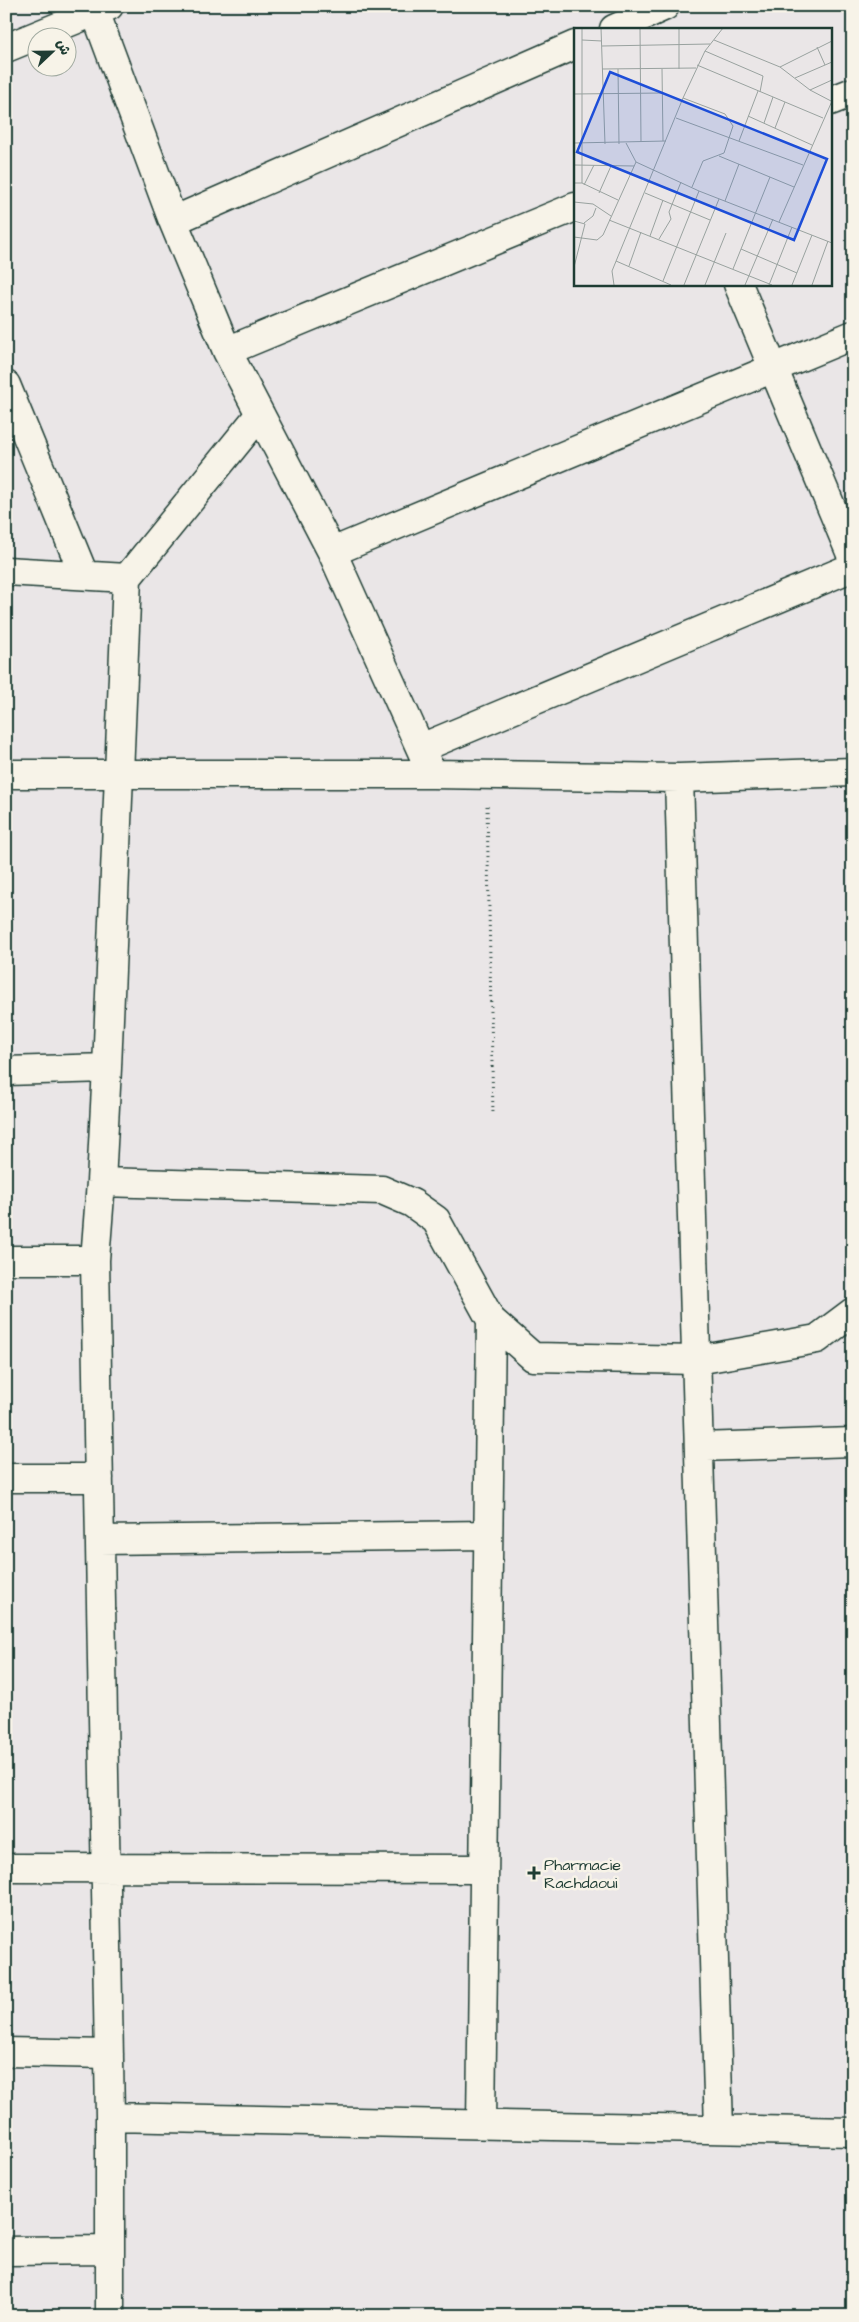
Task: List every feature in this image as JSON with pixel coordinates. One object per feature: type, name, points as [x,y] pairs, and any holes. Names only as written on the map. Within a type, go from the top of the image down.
[{"type":"street","points":[[625,21],[665,6]]},
{"type":"street","points":[[6,48],[99,8],[173,221],[227,351],[332,552],[432,774]]},
{"type":"street","points":[[173,221],[574,46]]},
{"type":"street","points":[[832,100],[853,92]]},
{"type":"street","points":[[227,351],[574,207]]},
{"type":"street","points":[[738,285],[853,559]]},
{"type":"street","points":[[332,552],[853,334]]},
{"type":"street","points":[[6,385],[84,575]]},
{"type":"street","points":[[110,2316],[110,2117],[95,1260],[107,1068],[127,578],[260,414]]},
{"type":"street","points":[[420,748],[853,567]]},
{"type":"street","points":[[6,572],[127,578]]},
{"type":"street","points":[[6,774],[119,772],[679,778],[853,772]]},
{"type":"street","points":[[679,778],[719,2129]]},
{"type":"street","points":[[6,1071],[107,1068]]},
{"type":"street","points":[[101,1182],[382,1190],[412,1203],[436,1220],[491,1320],[533,1357],[697,1360],[817,1339],[853,1312]]},
{"type":"street","points":[[6,1260],[95,1260]]},
{"type":"street","points":[[481,2124],[491,1320]]},
{"type":"street","points":[[699,1447],[853,1442]]},
{"type":"street","points":[[6,1478],[99,1478]]},
{"type":"street","points":[[100,1540],[488,1535]]},
{"type":"street","points":[[6,1868],[484,1869]]},
{"type":"street","points":[[6,2052],[109,2054]]},
{"type":"street","points":[[110,2117],[853,2132]]},
{"type":"street","points":[[6,2251],[110,2250]]},
{"type":"path","points":[[487,775],[493,1115]]},
{"type":"place","name":"Pharmacie Rachdaoui","points":[[534,1873]]}]
